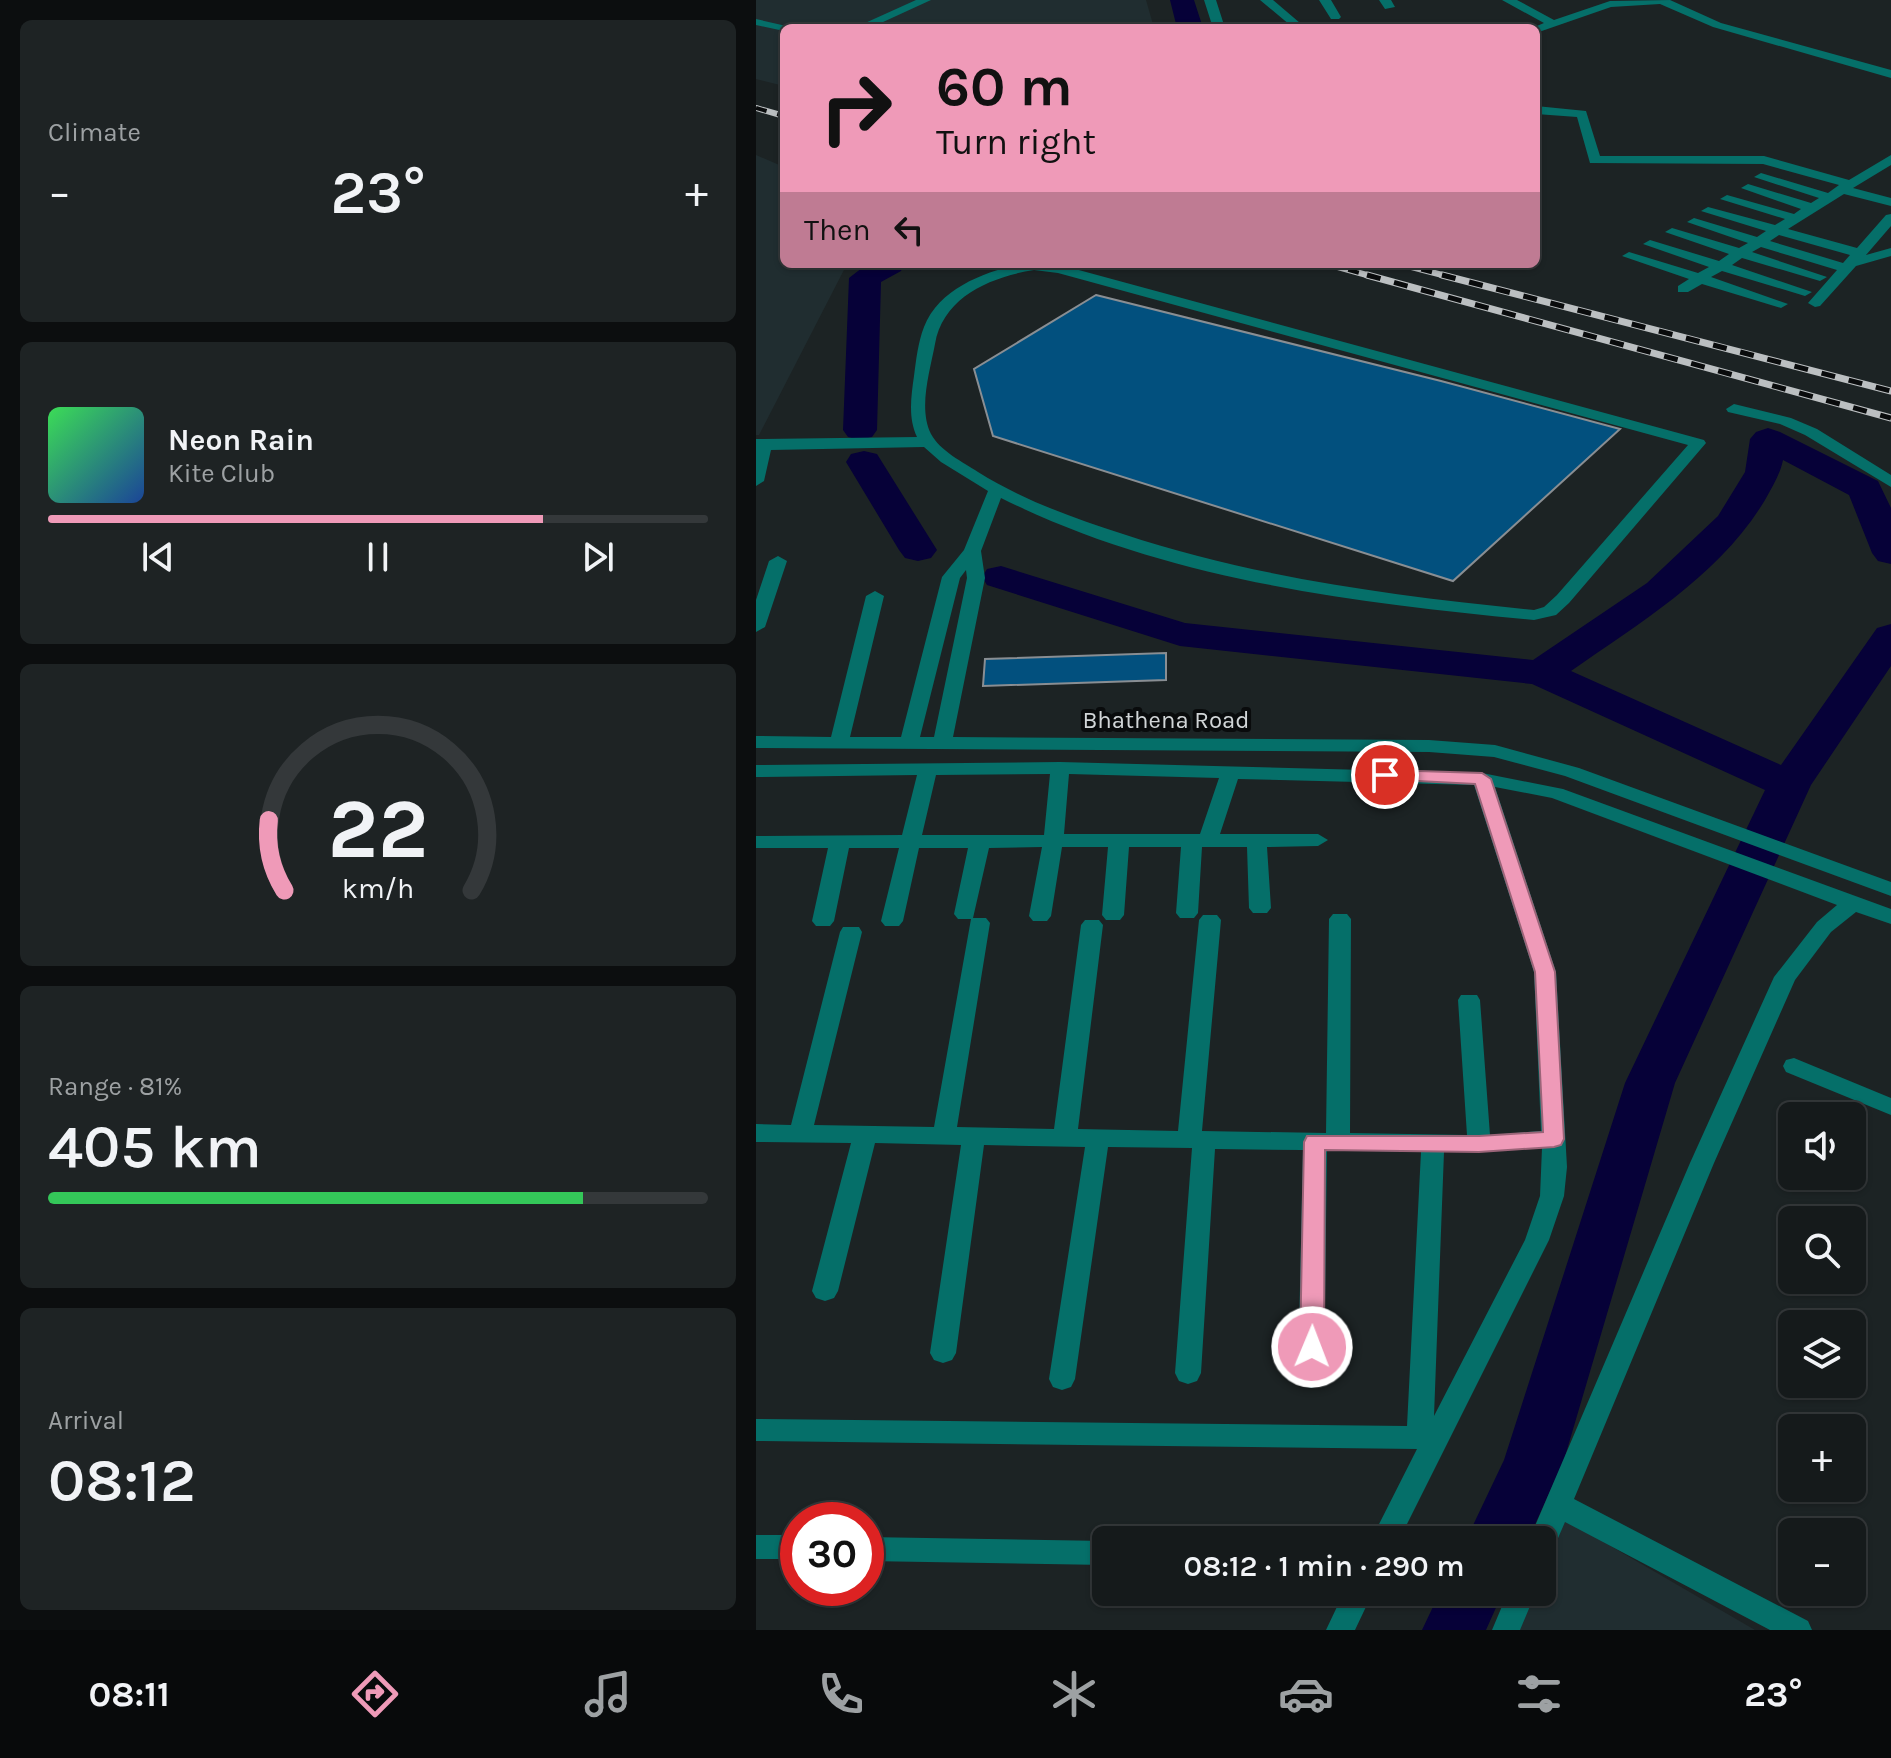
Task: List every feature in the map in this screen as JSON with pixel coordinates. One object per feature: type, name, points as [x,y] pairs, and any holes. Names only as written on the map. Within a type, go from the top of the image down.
[{"type":"street","points":[[869,24],[925,0]]},
{"type":"street","points":[[1210,0],[1218,24]]},
{"type":"street","points":[[1266,0],[1294,23]]},
{"type":"street","points":[[1325,0],[1335,17]]},
{"type":"street","points":[[1540,28],[1618,2],[1662,0],[1717,25],[1891,74]]},
{"type":"street","points":[[1513,1],[1552,23]]},
{"type":"street","points":[[756,22],[780,26]]},
{"type":"street","points":[[1540,110],[1582,114],[1595,160],[1779,162],[1839,190]]},
{"type":"street","points":[[1683,289],[1891,159]]},
{"type":"street","points":[[1761,177],[1891,202]]},
{"type":"street","points":[[1748,188],[1811,208]]},
{"type":"street","points":[[1727,199],[1795,218]]},
{"type":"street","points":[[1708,211],[1777,230],[1852,261]]},
{"type":"street","points":[[1650,244],[1810,298],[1852,261],[1891,218]]},
{"type":"street","points":[[1694,222],[1758,241],[1852,261],[1891,252]]},
{"type":"street","points":[[1672,232],[1820,277]]},
{"type":"street","points":[[1629,256],[1781,304]]},
{"type":"street","points":[[1025,268],[999,274],[961,292],[934,318],[918,410],[921,429],[928,442],[947,459],[996,491],[1116,538],[1193,561],[1396,602],[1534,615],[1550,611],[1563,599],[1698,443],[1051,268]]},
{"type":"street","points":[[1734,409],[1785,421],[1811,432],[1864,468],[1891,482]]},
{"type":"street","points":[[758,445],[928,442]]},
{"type":"street","points":[[756,481],[765,452],[758,445]]},
{"type":"street","points":[[909,743],[951,577],[972,551],[996,491]]},
{"type":"street","points":[[942,744],[976,578],[972,551]]},
{"type":"street","points":[[756,627],[778,561]]},
{"type":"street","points":[[839,743],[875,596]]},
{"type":"street","points":[[757,773],[763,742]]},
{"type":"street","name":"Bhathena Road","points":[[763,742],[1464,748],[1495,751],[1572,772],[1891,889]]},
{"type":"street","points":[[1040,916],[1053,841],[1060,768]]},
{"type":"street","name":"Bhathena Road","points":[[757,773],[1060,768],[1482,779],[1556,793],[1891,917]]},
{"type":"street","points":[[892,921],[928,769]]},
{"type":"street","points":[[1187,913],[1200,841],[1230,773]]},
{"type":"street","points":[[1391,1526],[1428,1438],[1537,1240],[1552,1196],[1554,1139],[1545,972],[1482,779]]},
{"type":"street","points":[[1257,840],[1260,908]]},
{"type":"street","points":[[756,842],[1318,840]]},
{"type":"street","points":[[944,1136],[980,841]]},
{"type":"street","points":[[1113,915],[1119,841]]},
{"type":"street","points":[[823,921],[840,842]]},
{"type":"street","points":[[1550,1526],[1702,1163],[1785,977],[1842,899]]},
{"type":"street","points":[[1311,1377],[1340,919]]},
{"type":"street","points":[[1188,1373],[1196,1140],[1210,920]]},
{"type":"street","points":[[1065,1138],[1092,925]]},
{"type":"street","points":[[800,1134],[851,932]]},
{"type":"street","points":[[1469,1000],[1479,1144]]},
{"type":"street","points":[[1794,1066],[1891,1107]]},
{"type":"street","points":[[756,1133],[1479,1144],[1554,1139]]},
{"type":"street","points":[[825,1291],[865,1135]]},
{"type":"street","points":[[943,1353],[974,1136]]},
{"type":"street","points":[[1062,1379],[1098,1138]]},
{"type":"street","points":[[1428,1438],[1433,1143]]},
{"type":"street","points":[[756,1430],[1428,1438]]},
{"type":"street","points":[[1559,1505],[1798,1630]]},
{"type":"street","points":[[756,1547],[780,1547]]},
{"type":"street","points":[[884,1549],[1092,1553]]},
{"type":"street","points":[[1340,1630],[1352,1606]]},
{"type":"street","points":[[1506,1630],[1516,1606]]},
{"type":"shaded area","points":[[756,0],[1146,0],[1153,24],[780,24],[780,85],[756,79]]},
{"type":"shaded area","points":[[756,155],[780,165],[780,268],[845,268],[759,435],[756,435]]},
{"type":"shaded area","points":[[1564,1519],[1755,1630],[1518,1630],[1528,1606],[1556,1606],[1556,1539]]},
{"type":"building","points":[[1096,295],[1620,429],[1453,581],[993,436],[974,369]]},
{"type":"building","points":[[1166,653],[1166,680],[983,686],[985,659]]},
{"type":"waterway","points":[[1182,0],[1189,24]]},
{"type":"waterway","points":[[860,430],[865,278],[883,268]]},
{"type":"waterway","points":[[1541,673],[1661,591],[1733,522],[1763,472],[1768,439],[1865,489],[1891,553]]},
{"type":"waterway","points":[[864,462],[918,550]]},
{"type":"waterway","points":[[1001,577],[1180,634],[1541,673]]},
{"type":"waterway","points":[[1789,785],[1891,636]]},
{"type":"waterway","points":[[1541,673],[1789,785]]},
{"type":"waterway","points":[[1503,1526],[1534,1460],[1650,1083],[1789,785]]},
{"type":"waterway","points":[[1454,1630],[1465,1606]]},
{"type":"railway","points":[[756,108],[780,115]]},
{"type":"railway","points":[[1341,268],[1374,277]]},
{"type":"railway","points":[[1415,268],[1450,277]]},
{"type":"railway","points":[[1367,275],[1891,418]]},
{"type":"railway","points":[[1442,275],[1891,391]]},
{"type":"route","points":[[1312,1347],[1315,1142],[1479,1144],[1554,1139],[1545,972],[1482,779],[1385,775]]}]
